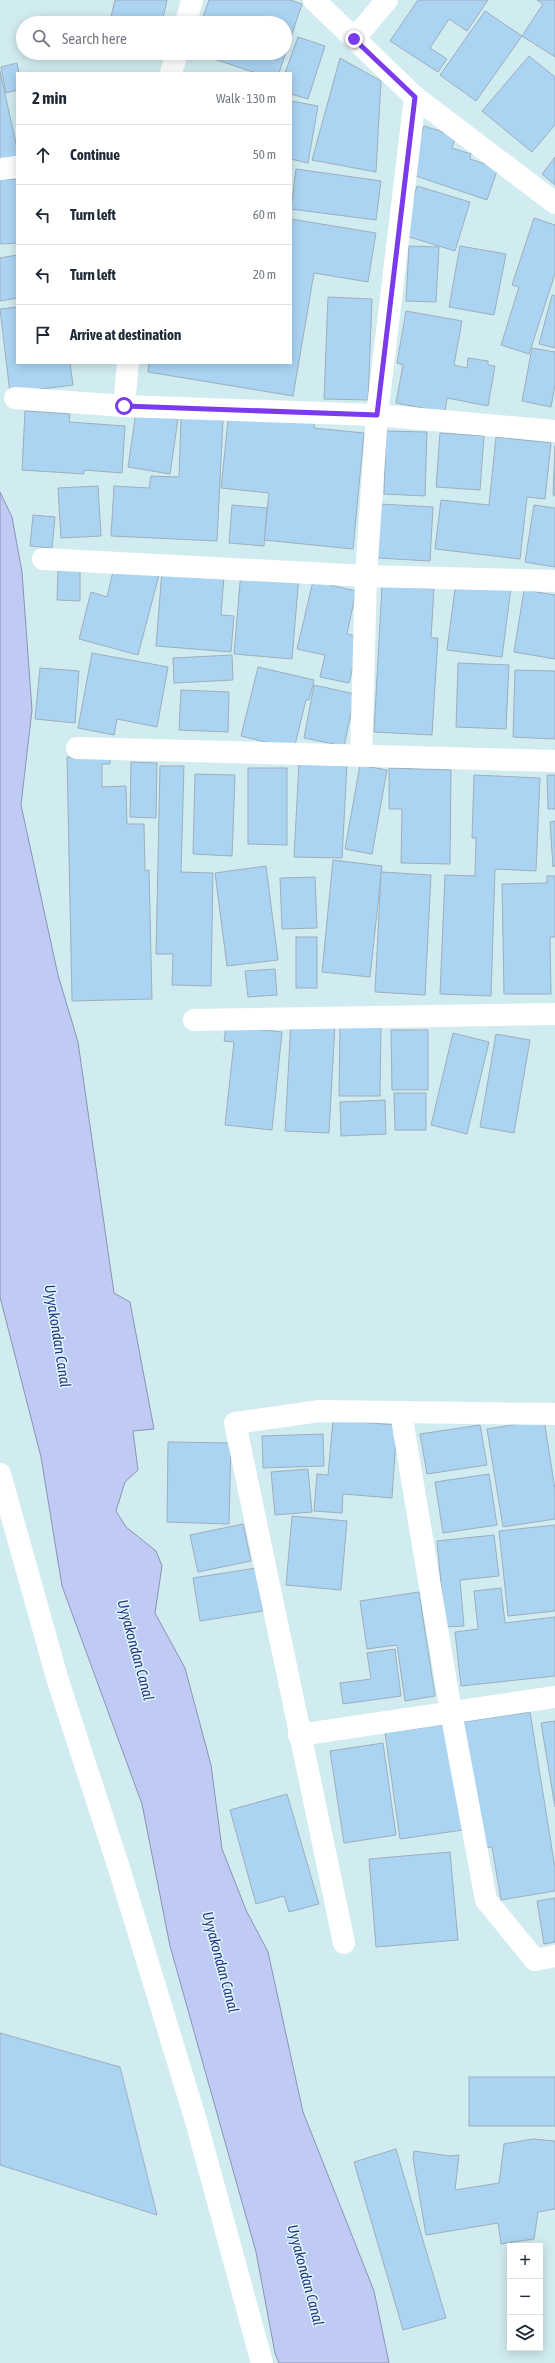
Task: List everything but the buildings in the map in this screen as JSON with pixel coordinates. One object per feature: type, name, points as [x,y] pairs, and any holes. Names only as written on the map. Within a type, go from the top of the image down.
[{"type":"street","points":[[188,16],[192,0]]},
{"type":"street","points":[[314,0],[415,97],[555,203]]},
{"type":"street","points":[[354,39],[387,0]]},
{"type":"street","points":[[171,72],[175,60]]},
{"type":"street","points":[[361,756],[366,576],[377,415],[415,97]]},
{"type":"street","points":[[0,169],[16,167]]},
{"type":"street","points":[[124,406],[128,364]]},
{"type":"street","points":[[15,398],[124,406],[377,415],[555,430]]},
{"type":"street","points":[[43,559],[366,576],[555,581]]},
{"type":"street","points":[[77,748],[555,761]]},
{"type":"street","points":[[194,1020],[555,1014]]},
{"type":"street","points":[[344,1943],[299,1735],[235,1423],[320,1411],[554,1418]]},
{"type":"street","points":[[401,1413],[451,1712],[486,1900],[535,1960],[555,1956]]},
{"type":"street","points":[[0,1474],[58,1681],[119,1868],[196,2121],[262,2363]]},
{"type":"street","points":[[299,1735],[555,1697]]},
{"type":"water","name":"Uyyakondan Canal","points":[[0,492],[12,517],[22,572],[32,710],[21,805],[58,975],[78,1042],[114,1293],[130,1302],[154,1429],[133,1431],[138,1470],[125,1482],[116,1511],[126,1527],[156,1551],[162,1566],[155,1613],[185,1668],[211,1765],[222,1849],[246,1910],[268,1952],[303,2112],[374,2291],[389,2363],[279,2363],[275,2353],[256,2252],[170,1946],[142,1804],[62,1586],[41,1457],[0,1297]]},
{"type":"route","points":[[124,406],[377,415],[415,97],[354,39]]}]
